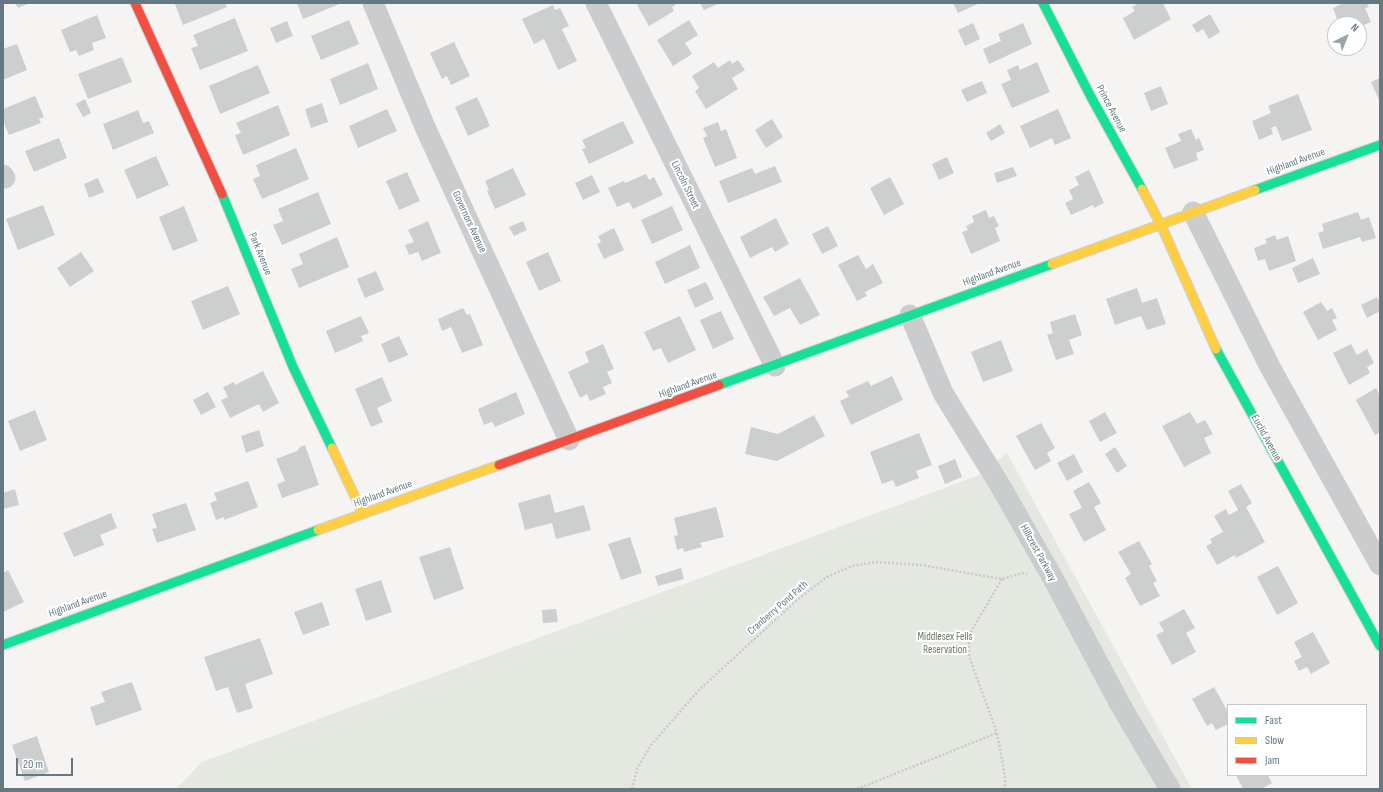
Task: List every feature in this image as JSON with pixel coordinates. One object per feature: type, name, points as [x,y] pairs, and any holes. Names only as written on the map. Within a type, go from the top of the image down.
[{"type":"main road","name":"Park Avenue","points":[[135,3],[225,200],[293,367],[363,514]]},
{"type":"main road","name":"Prince Avenue","points":[[1043,3],[1091,97],[1160,225]]},
{"type":"main road","name":"Highland Avenue","points":[[3,645],[775,366],[1193,212],[1380,146]]},
{"type":"main road","name":"Euclid Avenue","points":[[1160,225],[1214,345],[1380,646]]},
{"type":"street","name":"Governors Avenue","points":[[373,3],[425,127],[569,440]]},
{"type":"street","name":"Lincoln Street","points":[[596,3],[775,366]]},
{"type":"street","points":[[1193,212],[1270,368],[1380,565]]},
{"type":"street","name":"Hillcrest Parkway","points":[[910,315],[943,393],[1005,494],[1055,582],[1121,706],[1170,789]]},
{"type":"path","name":"Cranberry Pond Path","points":[[632,789],[636,769],[650,745],[698,690],[798,599],[827,577],[852,566],[876,562],[921,564],[1002,579],[969,635],[969,656],[996,733]]},
{"type":"path","points":[[857,789],[996,733],[1005,776],[1005,789]]},
{"type":"green space","name":"Middlesex Fells Reservation","points":[[1007,453],[1192,789],[176,789],[202,762],[977,476]]},
{"type":"building","points":[[15,3],[30,3],[18,8]]},
{"type":"building","points":[[225,3],[227,7],[183,25],[175,4]]},
{"type":"building","points":[[297,3],[342,3],[303,19]]},
{"type":"building","points":[[639,3],[678,3],[672,7],[674,11],[649,26],[637,5]]},
{"type":"building","points":[[700,3],[720,3],[704,10]]},
{"type":"building","points":[[953,3],[980,3],[958,13]]},
{"type":"building","points":[[1139,3],[1163,3],[1171,19],[1134,40],[1123,18],[1135,11],[1132,7]]},
{"type":"building","points":[[1344,3],[1367,3],[1369,7],[1365,8],[1371,22],[1367,24],[1367,16],[1336,16],[1333,8]]},
{"type":"building","points":[[553,5],[555,10],[560,8],[569,26],[562,29],[577,61],[558,70],[544,39],[534,44],[522,19]]},
{"type":"building","points":[[1210,14],[1220,32],[1209,39],[1203,29],[1197,33],[1192,25]]},
{"type":"building","points":[[97,15],[106,38],[92,43],[94,50],[79,56],[76,50],[70,52],[61,30]]},
{"type":"building","points":[[235,18],[248,51],[200,70],[191,48],[198,46],[193,35]]},
{"type":"building","points":[[349,20],[359,44],[321,60],[311,36]]},
{"type":"building","points":[[689,20],[698,35],[685,43],[692,54],[673,66],[657,40]]},
{"type":"building","points":[[287,21],[293,36],[276,43],[270,28]]},
{"type":"building","points":[[973,23],[980,39],[965,46],[958,30]]},
{"type":"building","points":[[1023,23],[1032,44],[989,64],[983,49],[1001,41],[998,34]]},
{"type":"building","points":[[454,42],[470,76],[451,85],[447,76],[442,79],[430,53]]},
{"type":"building","points":[[17,44],[27,70],[3,80],[3,49]]},
{"type":"building","points":[[122,57],[132,82],[88,99],[78,74]]},
{"type":"building","points":[[730,60],[732,64],[738,60],[745,70],[732,78],[738,89],[706,109],[695,91],[699,88],[692,76],[714,62],[718,68]]},
{"type":"building","points":[[1037,62],[1050,92],[1012,108],[1001,84],[1011,80],[1007,70],[1018,65],[1020,70]]},
{"type":"building","points":[[368,63],[378,89],[340,105],[330,79]]},
{"type":"building","points":[[258,65],[270,93],[220,114],[209,86]]},
{"type":"building","points":[[1380,78],[1380,102],[1371,82]]},
{"type":"building","points":[[982,81],[987,93],[967,102],[961,90]]},
{"type":"building","points":[[1161,86],[1168,104],[1151,111],[1144,93]]},
{"type":"building","points":[[1298,94],[1312,130],[1282,141],[1276,126],[1271,128],[1273,134],[1259,140],[1252,121],[1271,113],[1268,106]]},
{"type":"building","points":[[35,96],[44,117],[39,119],[41,123],[9,135],[3,121],[3,109]]},
{"type":"building","points":[[477,97],[490,126],[468,136],[455,107]]},
{"type":"building","points":[[85,99],[91,113],[83,117],[76,104]]},
{"type":"building","points":[[322,103],[328,122],[311,128],[305,109]]},
{"type":"building","points":[[278,105],[290,135],[243,155],[235,135],[241,133],[236,123]]},
{"type":"building","points":[[387,109],[397,131],[358,148],[349,126]]},
{"type":"building","points":[[1058,109],[1071,138],[1055,145],[1052,138],[1030,148],[1020,126]]},
{"type":"building","points":[[138,110],[143,123],[149,121],[154,133],[113,150],[103,124]]},
{"type":"building","points":[[772,119],[783,137],[766,148],[755,130]]},
{"type":"building","points":[[623,121],[634,143],[589,164],[582,149],[586,148],[582,140]]},
{"type":"building","points":[[718,122],[721,131],[726,129],[737,158],[715,167],[703,138],[707,136],[703,128]]},
{"type":"building","points":[[1000,124],[1005,133],[991,141],[986,133]]},
{"type":"building","points":[[1191,129],[1196,140],[1199,138],[1204,150],[1196,153],[1198,160],[1174,169],[1165,148],[1181,141],[1178,134]]},
{"type":"building","points":[[59,138],[67,158],[34,172],[25,151]]},
{"type":"building","points":[[296,148],[309,179],[262,199],[253,179],[260,176],[256,165]]},
{"type":"building","points":[[156,156],[169,185],[137,199],[124,170]]},
{"type":"building","points":[[947,157],[954,173],[939,180],[932,164]]},
{"type":"building","points":[[775,166],[782,182],[728,203],[719,181],[752,168],[755,174]]},
{"type":"building","points":[[1013,167],[1017,176],[997,183],[994,173]]},
{"type":"building","points":[[513,168],[526,195],[495,209],[487,191],[489,190],[485,181]]},
{"type":"building","points":[[1089,170],[1104,203],[1094,208],[1093,205],[1071,215],[1065,203],[1073,199],[1069,190],[1079,185],[1075,177]]},
{"type":"building","points":[[407,172],[420,201],[399,210],[386,181]]},
{"type":"building","points":[[646,174],[649,180],[654,177],[663,195],[633,209],[629,202],[617,207],[608,188]]},
{"type":"building","points":[[592,175],[600,192],[583,200],[575,183]]},
{"type":"building","points":[[890,177],[904,204],[884,215],[870,188]]},
{"type":"building","points":[[98,178],[104,192],[89,198],[84,184]]},
{"type":"building","points":[[318,192],[331,224],[282,245],[273,225],[283,221],[278,209]]},
{"type":"building","points":[[43,205],[55,235],[18,250],[6,219]]},
{"type":"building","points":[[184,206],[198,241],[173,251],[159,217]]},
{"type":"building","points":[[672,206],[683,230],[652,244],[641,220]]},
{"type":"building","points":[[986,210],[989,218],[994,216],[999,226],[995,228],[1000,241],[971,254],[962,232],[968,230],[966,226],[974,222],[972,216]]},
{"type":"building","points":[[1358,212],[1361,220],[1369,217],[1376,238],[1362,242],[1360,237],[1323,249],[1318,233],[1324,231],[1322,224]]},
{"type":"building","points":[[776,218],[789,244],[775,252],[772,247],[750,258],[740,237]]},
{"type":"building","points":[[428,221],[441,253],[422,261],[418,252],[409,255],[405,245],[414,242],[408,230]]},
{"type":"building","points":[[523,221],[527,230],[514,236],[509,227]]},
{"type":"building","points":[[828,226],[838,246],[822,254],[812,234]]},
{"type":"building","points":[[614,228],[624,250],[604,259],[597,244],[601,242],[598,236]]},
{"type":"building","points":[[1275,235],[1277,240],[1288,236],[1296,261],[1269,271],[1265,259],[1258,261],[1254,248],[1267,243],[1265,239]]},
{"type":"building","points":[[337,237],[349,267],[299,288],[291,269],[303,264],[299,254]]},
{"type":"building","points":[[690,245],[700,268],[665,284],[655,262]]},
{"type":"building","points":[[81,252],[94,271],[70,287],[57,268]]},
{"type":"building","points":[[548,252],[561,281],[539,291],[526,262]]},
{"type":"building","points":[[858,255],[866,269],[873,264],[883,283],[865,292],[867,296],[857,301],[838,265]]},
{"type":"building","points":[[1313,258],[1320,274],[1298,283],[1292,268]]},
{"type":"building","points":[[376,271],[384,290],[365,298],[357,279]]},
{"type":"building","points":[[800,278],[820,315],[800,325],[790,308],[774,316],[763,297]]},
{"type":"building","points":[[706,282],[714,299],[695,308],[687,290]]},
{"type":"building","points":[[228,286],[240,314],[203,330],[191,301]]},
{"type":"building","points":[[1137,288],[1142,303],[1157,298],[1166,324],[1147,330],[1141,316],[1115,325],[1106,299]]},
{"type":"building","points":[[1377,297],[1380,303],[1380,311],[1367,318],[1361,305]]},
{"type":"building","points":[[1321,302],[1327,311],[1332,308],[1337,318],[1332,320],[1337,330],[1318,340],[1303,312]]},
{"type":"building","points":[[463,308],[467,315],[470,314],[483,345],[462,353],[451,327],[442,331],[438,319]]},
{"type":"building","points":[[721,311],[734,339],[713,349],[700,320]]},
{"type":"building","points":[[1075,314],[1082,335],[1069,340],[1074,354],[1056,360],[1047,335],[1053,333],[1050,322]]},
{"type":"building","points":[[361,316],[369,333],[361,336],[363,341],[335,353],[326,331]]},
{"type":"building","points":[[680,316],[696,350],[668,363],[661,348],[653,351],[644,332]]},
{"type":"building","points":[[399,336],[408,355],[389,363],[381,344]]},
{"type":"building","points":[[1001,340],[1013,371],[983,382],[971,352]]},
{"type":"building","points":[[603,344],[614,369],[607,372],[612,383],[603,387],[606,394],[590,401],[587,394],[580,398],[568,372],[589,362],[585,352]]},
{"type":"building","points":[[1351,344],[1357,355],[1367,349],[1374,363],[1367,367],[1370,373],[1349,385],[1333,353]]},
{"type":"building","points":[[263,371],[279,403],[263,412],[259,404],[230,418],[221,400],[228,397],[223,387],[234,382],[235,385]]},
{"type":"building","points":[[892,376],[903,400],[851,425],[840,401],[849,397],[846,391],[868,381],[871,386]]},
{"type":"building","points":[[382,377],[392,401],[377,408],[383,422],[371,427],[355,389]]},
{"type":"building","points":[[1376,388],[1380,396],[1380,432],[1375,435],[1356,400]]},
{"type":"building","points":[[208,392],[216,407],[201,415],[193,400]]},
{"type":"building","points":[[516,392],[525,414],[495,427],[492,422],[484,425],[478,409]]},
{"type":"building","points":[[35,410],[47,440],[20,451],[8,421]]},
{"type":"building","points":[[1105,412],[1117,433],[1100,442],[1089,421]]},
{"type":"building","points":[[1190,412],[1197,424],[1205,420],[1213,434],[1204,438],[1211,453],[1184,467],[1162,426]]},
{"type":"building","points":[[814,415],[825,436],[777,461],[745,454],[751,427],[778,434]]},
{"type":"building","points":[[1041,423],[1055,448],[1047,453],[1051,461],[1035,470],[1016,436]]},
{"type":"building","points":[[259,430],[264,446],[246,453],[241,436]]},
{"type":"building","points":[[919,433],[932,465],[916,471],[919,478],[896,487],[893,480],[882,484],[870,452]]},
{"type":"building","points":[[305,445],[319,485],[282,498],[277,484],[285,481],[276,459],[297,451],[300,447]]},
{"type":"building","points":[[1115,447],[1127,466],[1117,473],[1105,454]]},
{"type":"building","points":[[1074,454],[1083,472],[1067,481],[1057,463]]},
{"type":"building","points":[[955,459],[962,477],[945,484],[938,466]]},
{"type":"building","points":[[248,481],[258,507],[224,520],[224,517],[216,520],[210,503],[217,500],[214,493]]},
{"type":"building","points":[[1089,482],[1101,503],[1094,507],[1106,530],[1084,542],[1069,514],[1082,508],[1073,491]]},
{"type":"building","points":[[1241,484],[1252,503],[1246,507],[1265,542],[1236,558],[1235,555],[1217,565],[1206,546],[1212,543],[1210,539],[1223,532],[1214,516],[1226,509],[1229,515],[1238,510],[1228,491]]},
{"type":"building","points":[[15,489],[19,505],[3,509],[3,493]]},
{"type":"building","points":[[550,494],[555,513],[584,505],[591,530],[556,539],[552,523],[525,530],[518,503]]},
{"type":"building","points":[[186,503],[196,530],[157,543],[152,529],[157,528],[152,514]]},
{"type":"building","points":[[716,507],[724,537],[700,543],[702,547],[684,552],[683,548],[677,550],[674,536],[678,535],[674,518]]},
{"type":"building","points":[[111,513],[117,528],[100,535],[104,545],[74,557],[63,533]]},
{"type":"building","points":[[630,537],[642,573],[621,580],[608,544]]},
{"type":"building","points":[[1139,541],[1152,564],[1149,566],[1157,581],[1153,583],[1160,596],[1140,606],[1125,578],[1131,574],[1118,552]]},
{"type":"building","points":[[450,547],[464,589],[434,600],[419,557]]},
{"type":"building","points":[[1278,566],[1298,603],[1277,615],[1257,577]]},
{"type":"building","points":[[681,568],[684,579],[658,586],[655,576]]},
{"type":"building","points":[[8,570],[24,602],[3,612],[3,573]]},
{"type":"building","points":[[381,580],[392,612],[366,621],[355,589]]},
{"type":"building","points":[[322,602],[330,625],[303,635],[294,612]]},
{"type":"building","points":[[556,609],[558,622],[543,623],[542,610]]},
{"type":"building","points":[[1184,609],[1195,628],[1186,633],[1196,652],[1172,665],[1156,635],[1164,631],[1159,623]]},
{"type":"building","points":[[1313,632],[1330,663],[1311,674],[1307,667],[1299,671],[1294,661],[1302,657],[1294,642]]},
{"type":"building","points":[[260,638],[273,674],[245,684],[253,708],[237,713],[228,687],[216,691],[204,657]]},
{"type":"building","points":[[132,682],[142,710],[96,726],[90,707],[105,702],[101,692]]},
{"type":"building","points":[[1214,687],[1227,710],[1227,724],[1216,730],[1212,723],[1207,726],[1192,699]]},
{"type":"building","points":[[37,736],[49,772],[25,781],[12,745]]},
{"type":"building","points":[[1236,776],[1268,776],[1272,783],[1261,789],[1243,789]]},
{"type":"traffic: fast","points":[[1043,3],[1091,97],[1142,189]]},
{"type":"traffic: fast","points":[[1255,190],[1380,145]]},
{"type":"traffic: fast","points":[[222,194],[293,367],[332,448]]},
{"type":"traffic: fast","points":[[719,385],[1052,264]]},
{"type":"traffic: fast","points":[[1216,349],[1380,646]]},
{"type":"traffic: fast","points":[[3,645],[318,530]]},
{"type":"traffic: slow","points":[[1142,189],[1161,225],[1216,349]]},
{"type":"traffic: slow","points":[[1052,264],[1255,190]]},
{"type":"traffic: slow","points":[[332,448],[363,514]]},
{"type":"traffic: slow","points":[[318,530],[499,465]]},
{"type":"traffic: jam","points":[[135,3],[222,194]]},
{"type":"traffic: jam","points":[[499,465],[719,385]]}]
